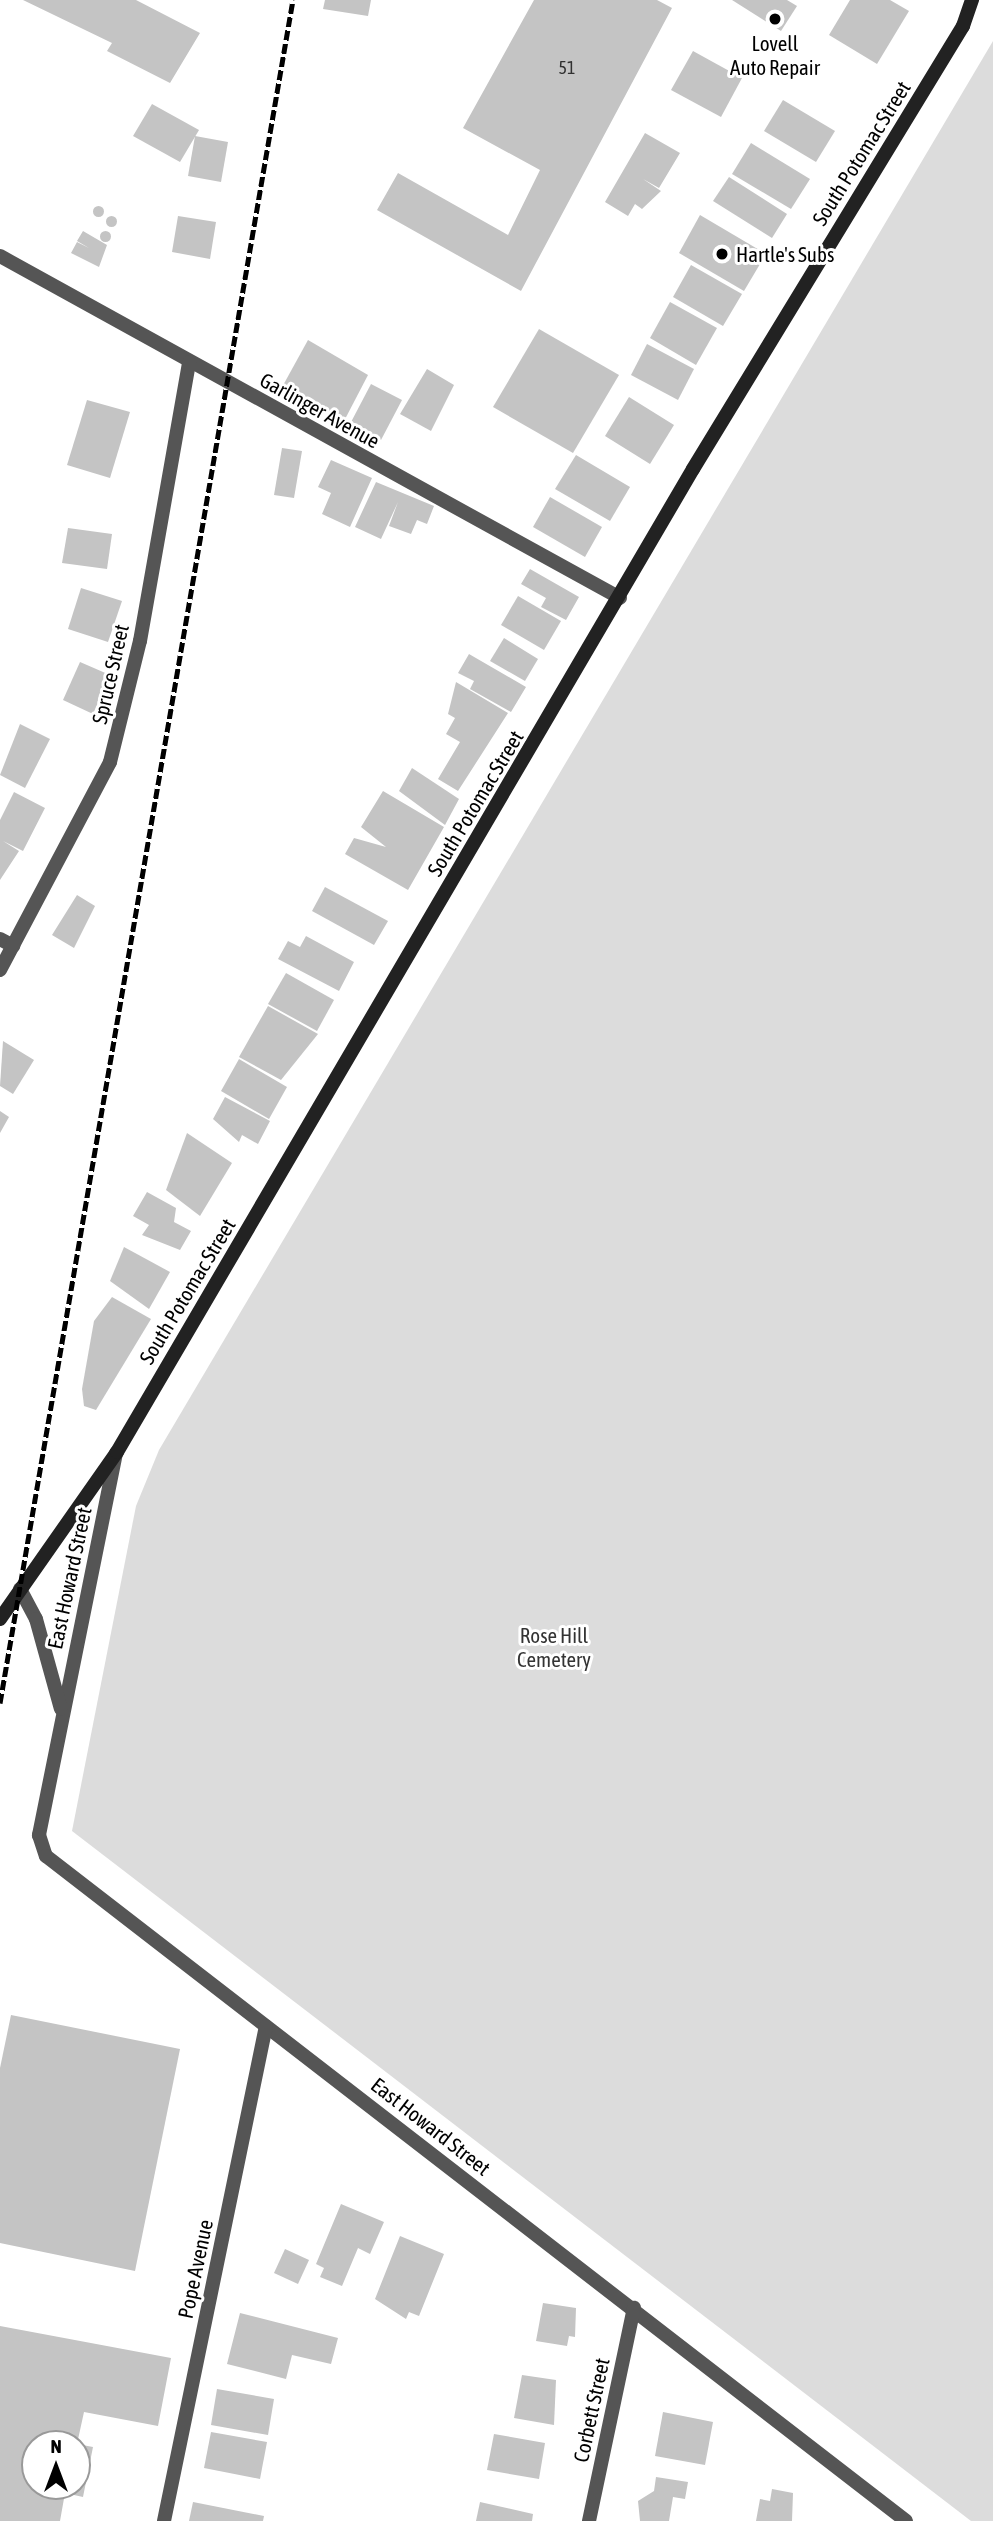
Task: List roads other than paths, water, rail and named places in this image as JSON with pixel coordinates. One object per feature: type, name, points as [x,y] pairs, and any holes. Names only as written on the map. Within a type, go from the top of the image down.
[{"type":"main road","name":"South Potomac Street","points":[[0,1619],[117,1452],[620,598],[963,26],[972,0]]},
{"type":"street","name":"Garlinger Avenue","points":[[0,256],[439,501],[620,598]]},
{"type":"street","name":"Spruce Street","points":[[0,970],[110,762],[140,641],[189,362]]},
{"type":"street","points":[[0,939],[13,946]]},
{"type":"street","name":"East Howard Street","points":[[117,1452],[62,1713],[39,1847],[906,2521]]},
{"type":"street","name":"East Howard Street","points":[[20,1589],[36,1619],[62,1713]]},
{"type":"street","name":"Pope Avenue","points":[[164,2521],[267,2026]]},
{"type":"street","name":"Corbett Street","points":[[589,2521],[634,2308]]},
{"type":"railway","points":[[0,1703],[293,0]]},
{"type":"place","name":"Lovell Auto Repair","points":[[775,19]]},
{"type":"place","name":"Hartle's Subs","points":[[722,254]]},
{"type":"park label","name":"Rose Hill Cemetery","points":[[554,1647]]}]
